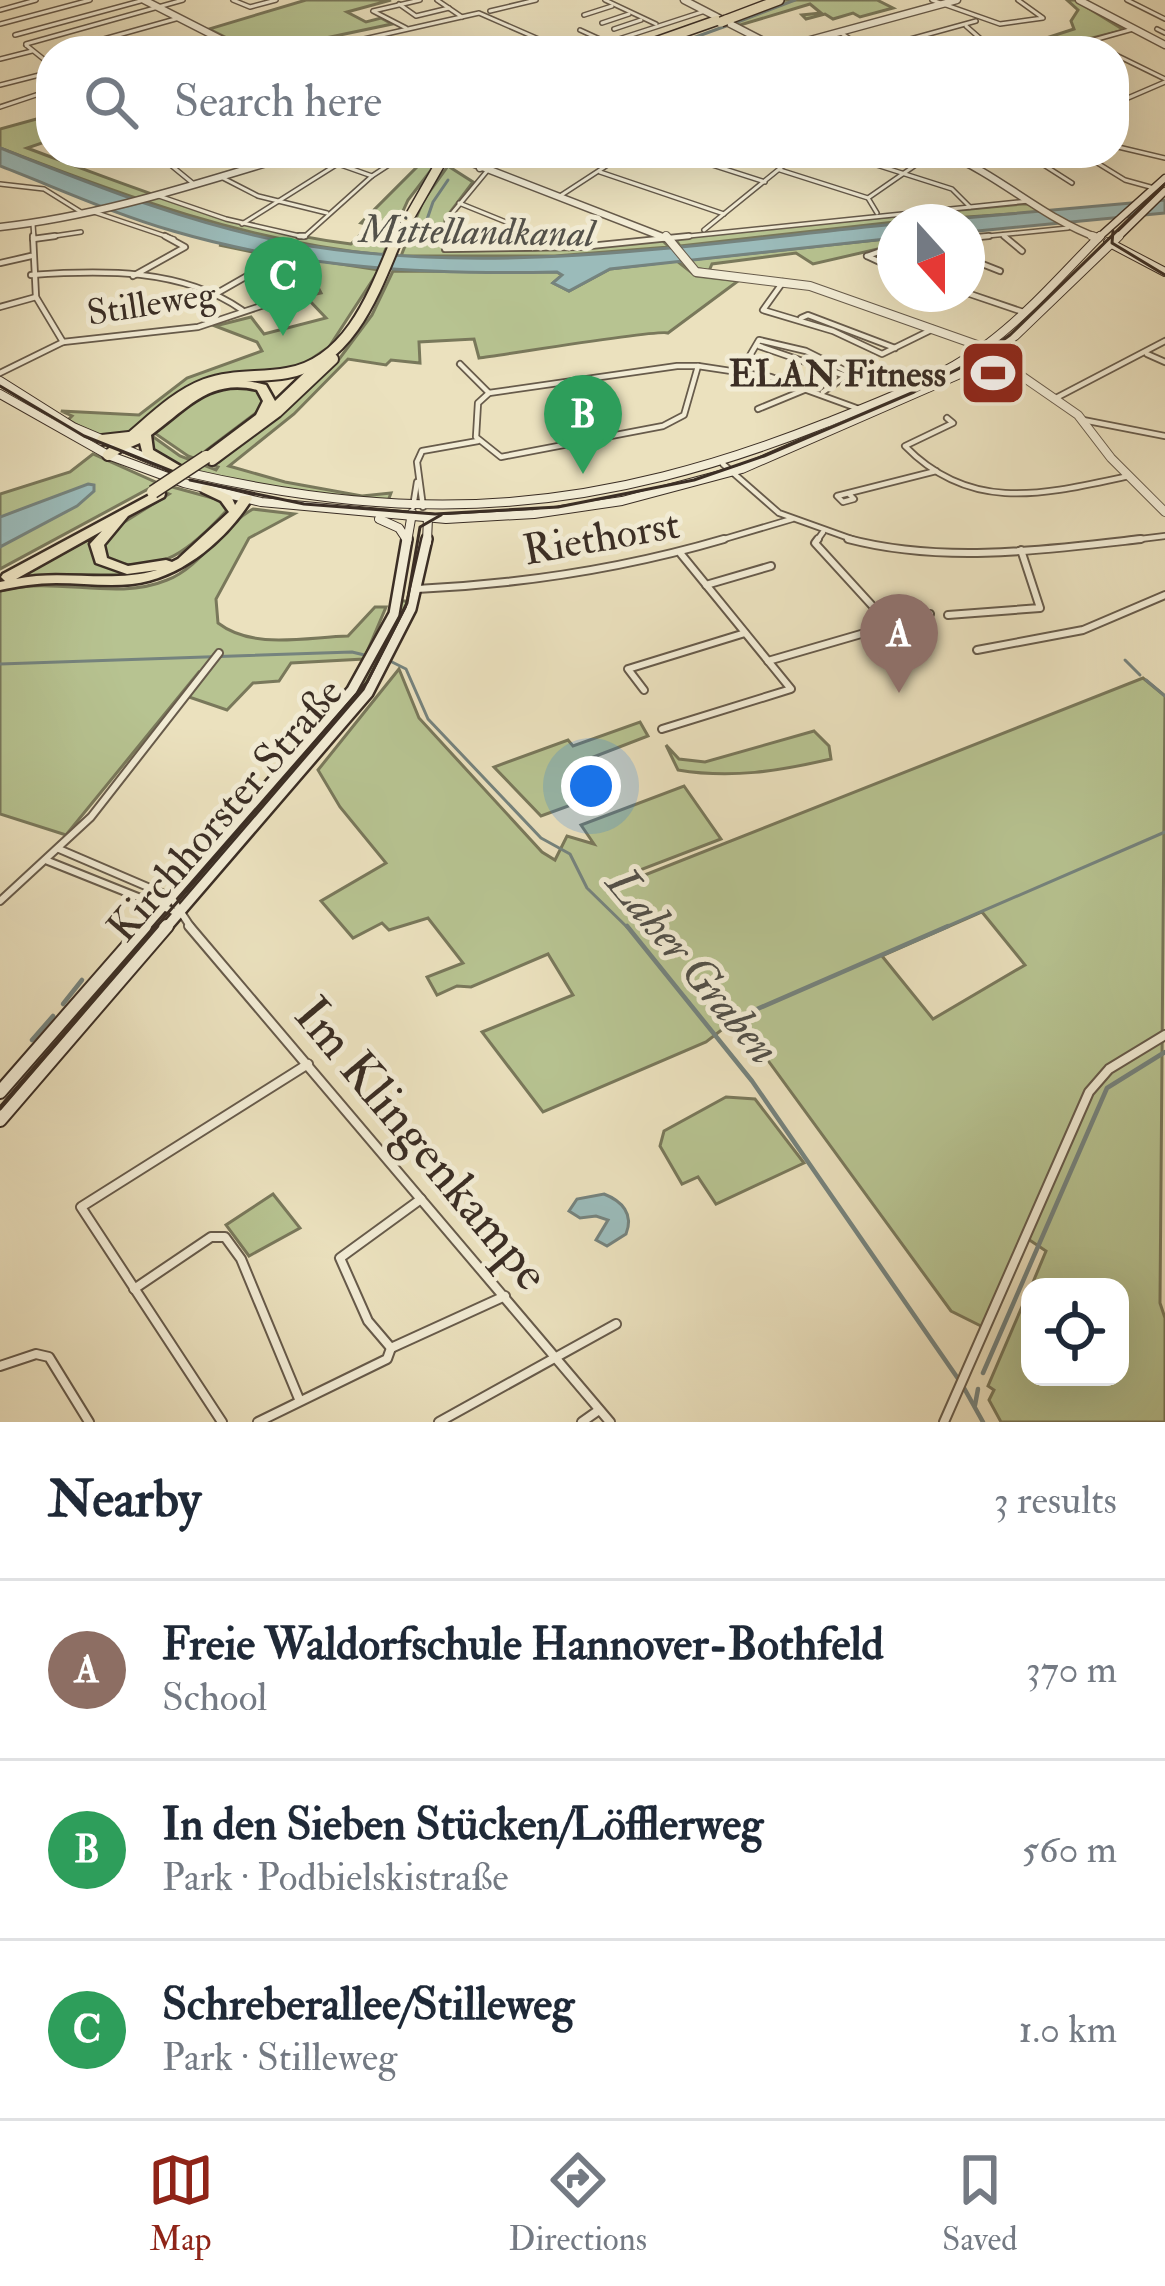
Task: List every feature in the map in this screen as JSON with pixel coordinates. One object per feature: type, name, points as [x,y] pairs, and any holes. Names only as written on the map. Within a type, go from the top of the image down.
[{"type":"highway","points":[[677,36],[776,0]]},
{"type":"highway","points":[[247,501],[183,555],[137,570],[108,566],[97,554],[104,533],[122,517],[293,398],[331,357],[382,279],[395,246],[440,168]]},
{"type":"highway","points":[[209,459],[331,357]]},
{"type":"highway","points":[[102,440],[140,434],[206,384],[290,374],[331,357]]},
{"type":"highway","points":[[114,452],[199,392],[229,382],[262,388],[269,401],[260,419]]},
{"type":"highway","points":[[140,434],[149,454],[178,470]]},
{"type":"highway","points":[[207,489],[226,499],[247,501]]},
{"type":"highway","points":[[0,580],[156,493]]},
{"type":"highway","points":[[0,580],[47,576],[119,583],[155,578],[187,562],[247,501]]},
{"type":"highway","points":[[0,580],[122,517]]},
{"type":"main road","points":[[144,0],[214,36]]},
{"type":"main road","points":[[684,0],[749,36]]},
{"type":"main road","points":[[821,36],[957,0]]},
{"type":"main road","points":[[1079,0],[1165,45]]},
{"type":"main road","points":[[0,226],[33,224],[255,168]]},
{"type":"main road","points":[[480,168],[670,240],[686,265],[704,274],[784,281],[982,348],[1083,420],[1165,512]]},
{"type":"main road","points":[[981,168],[1066,227],[1109,242],[1165,274]]},
{"type":"main road","points":[[0,377],[114,452],[178,470],[247,501],[362,514],[581,497],[723,464],[939,375],[982,348],[1165,178]]},
{"type":"main road","points":[[247,501],[416,511],[429,518],[585,507],[732,473],[924,392],[992,355],[1165,190]]},
{"type":"main road","points":[[0,394],[114,452],[207,489]]},
{"type":"main road","name":"Kirchhorster Straße","points":[[0,1092],[313,737],[373,658],[400,589],[416,511]]},
{"type":"main road","points":[[362,514],[393,524],[407,540]]},
{"type":"main road","name":"Kirchhorster Straße","points":[[0,1120],[324,745],[388,662],[417,589],[429,518]]},
{"type":"main road","points":[[400,589],[417,589]]},
{"type":"street","points":[[0,10],[36,0]]},
{"type":"street","points":[[0,24],[90,0]]},
{"type":"street","points":[[15,35],[144,0]]},
{"type":"street","points":[[55,36],[183,0]]},
{"type":"street","points":[[233,0],[250,7],[276,0]]},
{"type":"street","points":[[408,29],[373,11],[418,0],[433,12]]},
{"type":"street","points":[[437,0],[462,17]]},
{"type":"street","points":[[487,3],[493,10],[536,0]]},
{"type":"street","points":[[605,0],[658,26]]},
{"type":"street","points":[[932,0],[976,21],[1016,28],[1043,19],[1018,0]]},
{"type":"street","points":[[1127,0],[1165,20]]},
{"type":"street","points":[[399,4],[416,16],[449,8]]},
{"type":"street","points":[[584,15],[616,5]]},
{"type":"street","points":[[626,36],[705,11]]},
{"type":"street","points":[[602,23],[633,13]]},
{"type":"street","points":[[377,36],[479,14],[531,36]]},
{"type":"street","points":[[115,36],[179,18]]},
{"type":"street","points":[[614,29],[644,19]]},
{"type":"street","points":[[925,36],[976,21]]},
{"type":"street","points":[[0,24],[34,51]]},
{"type":"street","points":[[966,26],[977,36]]},
{"type":"street","points":[[1113,36],[1133,29]]},
{"type":"street","points":[[1157,29],[1165,32]]},
{"type":"street","points":[[580,30],[593,36]]},
{"type":"street","points":[[838,31],[846,36]]},
{"type":"street","points":[[26,44],[36,41]]},
{"type":"street","points":[[0,59],[34,51]]},
{"type":"street","points":[[1129,61],[1165,80]]},
{"type":"street","points":[[0,85],[36,74]]},
{"type":"street","points":[[1129,97],[1165,80]]},
{"type":"street","points":[[0,107],[36,95]]},
{"type":"street","points":[[1129,150],[1165,158]]},
{"type":"street","points":[[175,168],[195,185]]},
{"type":"street","points":[[242,224],[331,168]]},
{"type":"street","points":[[346,168],[372,176]]},
{"type":"street","points":[[156,194],[242,224],[304,237],[384,168]]},
{"type":"street","points":[[559,197],[605,168]]},
{"type":"street","points":[[722,168],[765,182]]},
{"type":"street","points":[[888,168],[958,191],[968,204]]},
{"type":"street","points":[[868,198],[911,168]]},
{"type":"street","points":[[1048,168],[1072,183]]},
{"type":"street","points":[[1106,168],[1154,188]]},
{"type":"street","points":[[483,169],[449,217],[445,249],[568,248],[670,240],[877,214]]},
{"type":"street","points":[[706,232],[780,170],[868,198],[877,212]]},
{"type":"street","points":[[600,172],[724,214]]},
{"type":"street","points":[[223,178],[273,201],[327,213]]},
{"type":"street","points":[[0,184],[24,182],[178,240],[184,249],[134,276]]},
{"type":"street","points":[[985,206],[1030,201]]},
{"type":"street","points":[[459,203],[568,248]]},
{"type":"street","points":[[33,224],[36,297],[63,342]]},
{"type":"street","points":[[985,236],[1066,227]]},
{"type":"street","points":[[33,238],[81,232]]},
{"type":"street","points":[[1003,235],[1022,251]]},
{"type":"street","points":[[0,263],[31,256]]},
{"type":"street","points":[[985,265],[1000,271]]},
{"type":"street","points":[[219,292],[261,268]]},
{"type":"street","points":[[32,275],[134,276],[219,292],[242,310]]},
{"type":"street","points":[[784,281],[760,312],[797,320],[808,315],[895,348],[933,329]]},
{"type":"street","name":"Stilleweg","points":[[0,377],[63,342],[198,327],[312,289]]},
{"type":"street","points":[[0,307],[36,297]]},
{"type":"street","points":[[985,299],[1023,312]]},
{"type":"street","points":[[742,369],[759,340],[806,351],[850,373],[821,393]]},
{"type":"street","points":[[1054,399],[1165,341]]},
{"type":"street","points":[[1147,354],[1165,362]]},
{"type":"street","points":[[460,364],[489,393]]},
{"type":"street","points":[[416,511],[417,457],[422,451],[478,441],[501,457],[667,424],[684,415],[698,365]]},
{"type":"street","points":[[478,441],[477,407],[489,393],[698,365],[742,369],[860,409]]},
{"type":"street","points":[[758,410],[809,388]]},
{"type":"street","points":[[947,418],[952,423],[905,444],[936,471],[968,488],[1011,495],[1046,493],[1129,476]]},
{"type":"street","points":[[1083,420],[1165,436]]},
{"type":"street","points":[[723,464],[768,506],[792,519],[823,532],[900,546],[1022,550],[1165,536]]},
{"type":"street","points":[[849,494],[936,471]]},
{"type":"street","name":"Riethorst","points":[[417,589],[501,585],[681,554],[792,519]]},
{"type":"street","points":[[823,532],[815,544],[889,625]]},
{"type":"street","points":[[948,615],[1036,610],[1041,604],[1022,550]]},
{"type":"street","points":[[662,729],[791,689],[681,554]]},
{"type":"street","points":[[706,586],[771,566]]},
{"type":"street","points":[[976,650],[1083,630],[1165,596]]},
{"type":"street","points":[[767,661],[930,614]]},
{"type":"street","points":[[644,690],[628,669],[746,633]]},
{"type":"street","points":[[0,901],[59,849],[125,774],[216,656]]},
{"type":"street","points":[[59,849],[166,902],[178,913]]},
{"type":"street","points":[[47,861],[166,902]]},
{"type":"street","name":"Im Klingenkampe","points":[[178,913],[610,1422]]},
{"type":"street","points":[[944,1422],[1089,1092],[1109,1069],[1165,1035]]},
{"type":"street","points":[[222,1422],[82,1212],[84,1204],[308,1064]]},
{"type":"street","points":[[391,1348],[368,1321],[340,1258],[422,1198]]},
{"type":"street","points":[[134,1289],[211,1237],[225,1237],[241,1259],[299,1399]]},
{"type":"street","points":[[258,1422],[387,1359],[391,1348],[505,1297]]},
{"type":"street","points":[[439,1422],[616,1324]]},
{"type":"street","points":[[0,1366],[36,1354],[49,1357],[89,1422]]},
{"type":"street","points":[[582,1422],[600,1409]]},
{"type":"green space","points":[[306,0],[391,0],[347,12],[366,22],[381,18],[392,24],[335,36],[223,36],[209,29]]},
{"type":"green space","points":[[785,0],[877,0],[893,8],[860,17],[853,13],[833,19],[825,14],[806,19],[802,15],[821,13],[810,4],[737,26],[727,21]]},
{"type":"green space","points":[[1067,0],[1075,0],[1124,30],[1100,36],[1053,36],[1074,29],[1071,21],[1078,10]]},
{"type":"green space","points":[[36,119],[36,145],[27,148],[36,151],[36,161],[0,148],[0,129]]},
{"type":"green space","points":[[54,168],[81,168],[226,218],[351,244],[370,225],[361,223],[416,168],[433,168],[408,200],[383,255],[284,240],[141,200]]},
{"type":"green space","points":[[447,168],[473,182],[445,219],[444,251],[535,250],[661,239],[669,247],[555,256],[401,256],[423,201]]},
{"type":"green space","points":[[1031,204],[1041,212],[985,216],[985,208]]},
{"type":"green space","points":[[877,218],[877,224],[680,246],[674,237]]},
{"type":"green space","points":[[877,240],[877,249],[813,264],[796,253],[712,264],[709,271],[696,268],[689,260]]},
{"type":"green space","points":[[219,245],[379,270],[329,347],[298,368],[227,376],[132,433],[100,437],[68,420],[72,416],[61,411],[139,415],[187,378],[262,351],[257,342],[215,326],[251,317],[264,334],[326,318],[306,297],[271,304],[321,293],[313,278],[288,288],[282,282],[286,280],[276,270],[284,268],[281,264],[307,273],[301,262]]},
{"type":"green space","points":[[677,261],[696,276],[738,281],[668,333],[479,358],[474,339],[419,342],[420,363],[391,360],[386,365],[348,359],[294,414],[229,466],[362,496],[391,493],[388,501],[237,484],[152,454],[152,436],[180,456],[216,470],[218,467],[188,456],[153,432],[221,387],[236,384],[265,395],[264,407],[200,455],[219,462],[337,362],[372,315],[393,271],[557,272],[562,275],[553,283],[569,291],[610,269]]},
{"type":"green space","points":[[93,454],[158,483],[227,502],[227,510],[174,556],[142,565],[106,559],[102,549],[110,531],[169,494],[152,487],[0,569],[0,494],[70,472]]},
{"type":"green space","points":[[253,509],[294,514],[249,538],[216,599],[218,623],[263,639],[348,636],[375,607],[386,607],[364,659],[291,663],[279,681],[253,683],[227,710],[186,696],[204,673],[199,672],[66,835],[0,814],[0,591],[42,586],[126,589],[167,580],[190,566]]},
{"type":"green space","points":[[102,533],[96,558],[104,564],[127,572],[161,568],[155,575],[35,575],[7,581]]},
{"type":"green space","points":[[401,601],[410,601],[395,639],[346,717],[192,893],[185,890],[360,682]]},
{"type":"green space","points":[[399,669],[419,718],[542,852],[555,860],[567,836],[594,844],[581,825],[684,786],[721,839],[619,878],[622,884],[1143,678],[1165,696],[1160,1303],[1165,1318],[1165,1422],[1001,1422],[989,1400],[994,1390],[988,1386],[1021,1309],[1021,1386],[1129,1386],[1129,1278],[1035,1278],[1046,1251],[1025,1237],[985,1328],[951,1311],[737,1018],[706,1042],[543,1112],[482,1032],[573,995],[548,954],[471,987],[457,986],[437,995],[427,977],[463,963],[428,918],[389,930],[382,923],[353,938],[321,901],[386,863],[340,807],[318,770]],"holes":[[[982,912],[1025,965],[933,1019],[882,956]]]},
{"type":"green space","points":[[640,722],[648,736],[583,761],[604,793],[541,816],[494,767],[568,740],[573,746]]},
{"type":"green space","points":[[814,731],[829,746],[831,759],[755,772],[678,770],[666,745],[679,759],[705,762]]},
{"type":"green space","points":[[726,1097],[755,1099],[804,1163],[716,1204],[698,1177],[682,1184],[660,1146],[664,1131]]},
{"type":"green space","points":[[273,1194],[300,1228],[249,1256],[226,1225]]},
{"type":"water","points":[[0,148],[36,162],[36,168],[52,168],[212,224],[286,242],[362,253],[438,258],[590,254],[877,226],[877,240],[610,269],[569,291],[553,283],[562,275],[557,272],[460,272],[316,261],[220,244],[129,217],[0,166]]},
{"type":"water","points":[[1165,200],[1165,213],[985,230],[985,216]]},
{"type":"water","points":[[94,485],[94,491],[77,506],[0,547],[0,517]]},
{"type":"water","points":[[604,1194],[621,1204],[628,1220],[626,1234],[607,1246],[596,1240],[608,1220],[580,1218],[569,1211],[577,1199]]},
{"type":"waterway","points":[[735,23],[795,0]]},
{"type":"waterway","points":[[698,36],[726,26]]},
{"type":"waterway","name":"Mittellandkanal","points":[[423,231],[433,202],[448,180]]},
{"type":"waterway","name":"Laher Graben","points":[[0,664],[352,652],[381,659]]},
{"type":"waterway","points":[[1125,660],[1140,675]]},
{"type":"waterway","name":"Laher Graben","points":[[390,661],[406,669],[428,719],[541,838],[570,854],[587,888],[629,929]]},
{"type":"waterway","points":[[1146,680],[1165,696]]},
{"type":"waterway","points":[[941,929],[1165,832]]},
{"type":"waterway","name":"Laher Graben","points":[[627,926],[752,1081],[959,1380]]},
{"type":"waterway","points":[[732,1020],[948,926]]},
{"type":"waterway","points":[[63,1004],[82,980]]},
{"type":"waterway","points":[[32,1040],[53,1016]]},
{"type":"waterway","points":[[983,1373],[1107,1088],[1165,1052]]},
{"type":"waterway","name":"Laher Graben","points":[[964,1388],[983,1422]]},
{"type":"waterway","points":[[975,1405],[978,1389]]},
{"type":"tram line","points":[[1113,235],[1165,184]]},
{"type":"tram line","points":[[190,480],[304,504],[435,514],[558,507],[694,480],[764,456],[914,392],[975,360],[1010,335],[1113,235]]},
{"type":"tram line","points":[[1113,235],[1112,243],[1165,275]]},
{"type":"tram line","points":[[0,386],[84,436],[174,472]]},
{"type":"tram line","points":[[154,929],[367,682],[407,603],[420,527],[441,515]]},
{"type":"tram line","points":[[0,1108],[157,926]]},
{"type":"place","name":"Schreberallee/Stilleweg","points":[[283,336]]},
{"type":"place","name":"ELAN Fitness","points":[[993,373]]},
{"type":"place","name":"In den Sieben Stücken/Löfflerweg","points":[[583,474]]},
{"type":"place","name":"Freie Waldorfschule Hannover-Bothfeld","points":[[899,693]]}]
